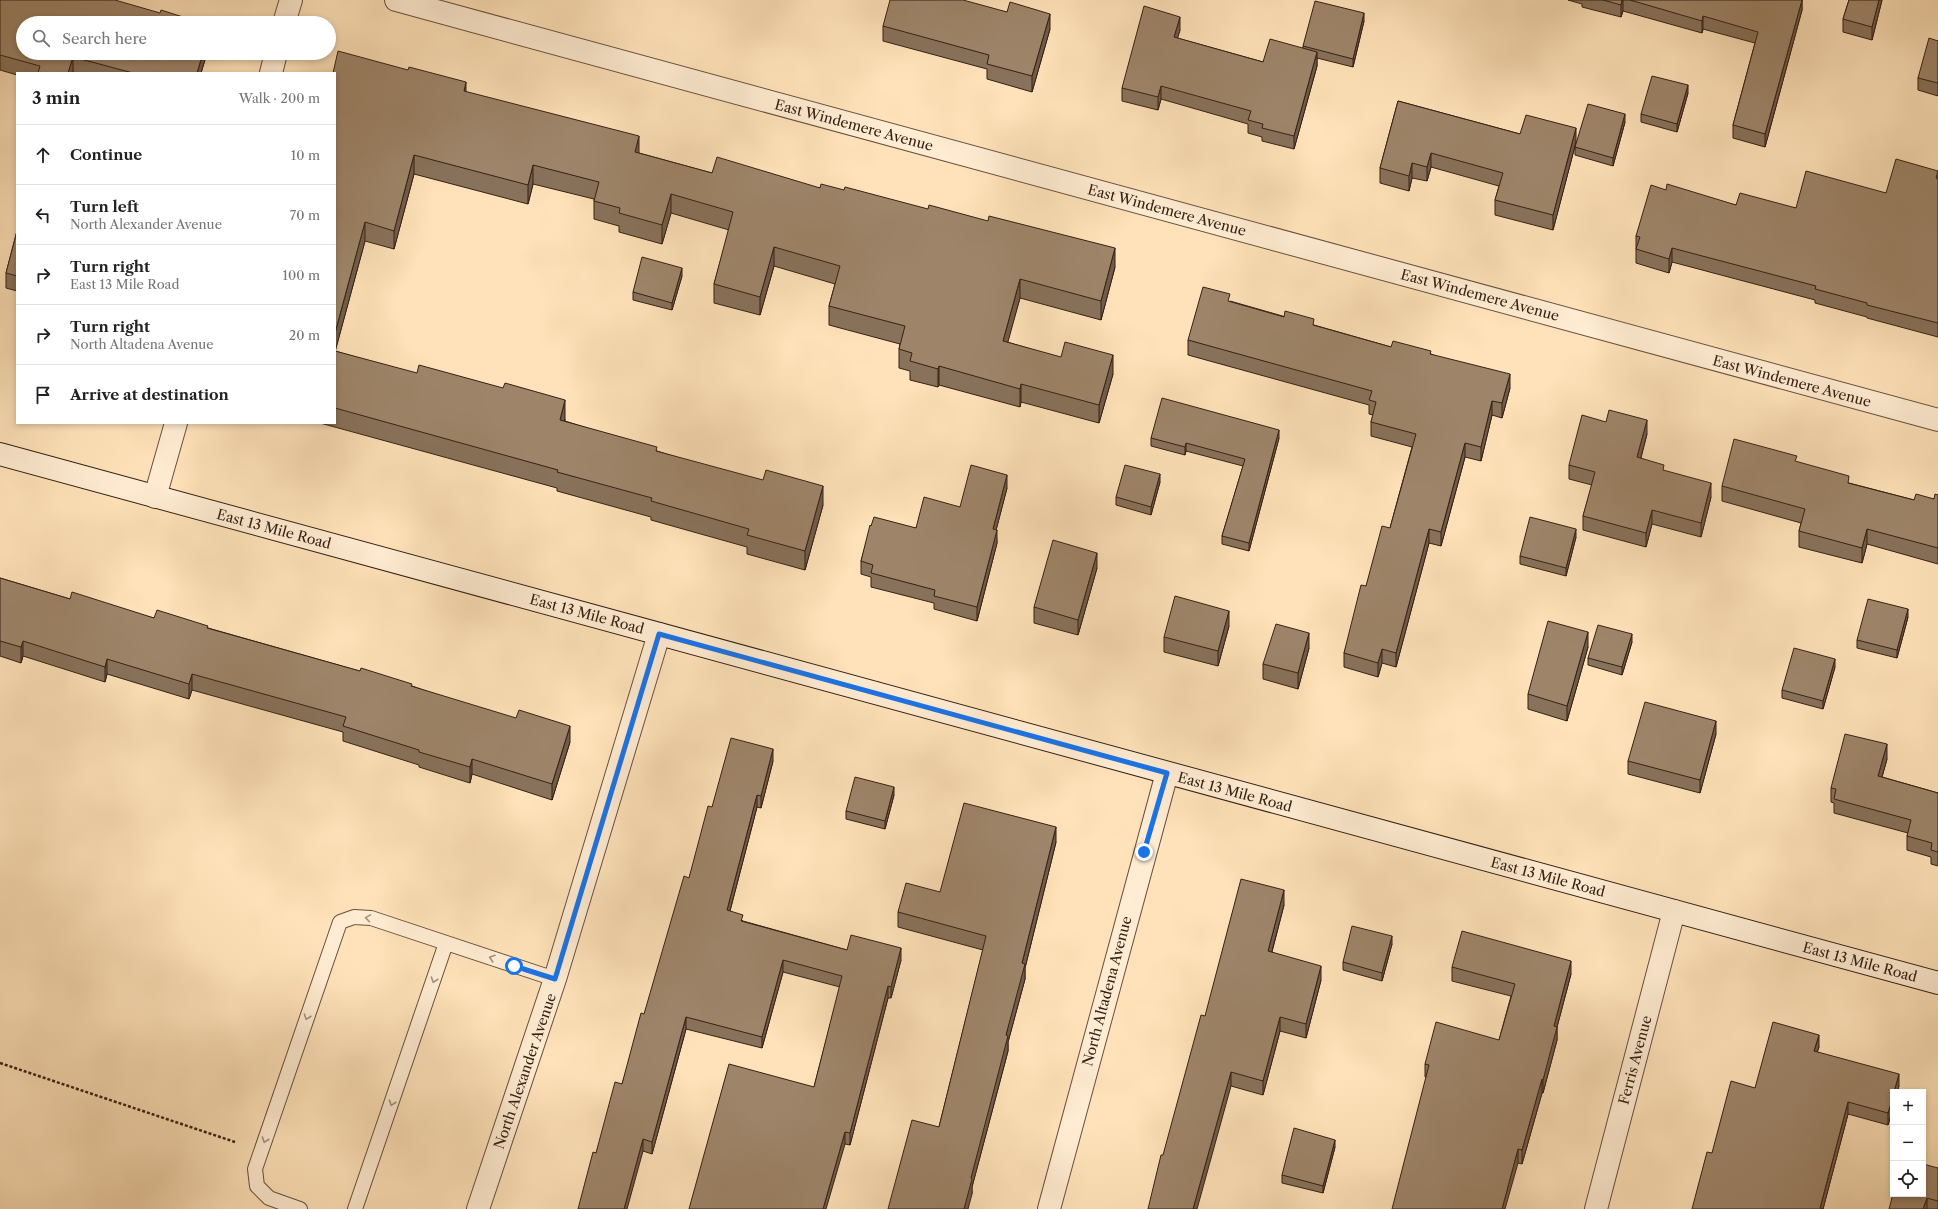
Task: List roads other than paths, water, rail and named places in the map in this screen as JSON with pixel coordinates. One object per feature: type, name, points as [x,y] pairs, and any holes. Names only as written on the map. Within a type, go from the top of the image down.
[{"type":"street","points":[[286,16],[291,0]]},
{"type":"street","name":"East Windemere Avenue","points":[[396,0],[1938,420]]},
{"type":"street","points":[[271,72],[274,60]]},
{"type":"street","points":[[155,497],[176,424]]},
{"type":"street","name":"East 13 Mile Road","points":[[0,454],[1938,983]]},
{"type":"street","name":"North Alexander Avenue","points":[[478,1209],[555,979],[659,634]]},
{"type":"street","name":"North Altadena Avenue","points":[[1049,1209],[1167,773]]},
{"type":"street","name":"Ferris Avenue","points":[[1596,1209],[1674,911]]},
{"type":"lane","points":[[300,1209],[270,1198],[257,1186],[255,1169],[340,922],[354,917],[372,918],[555,979]]},
{"type":"lane","points":[[355,1209],[446,943]]}]
